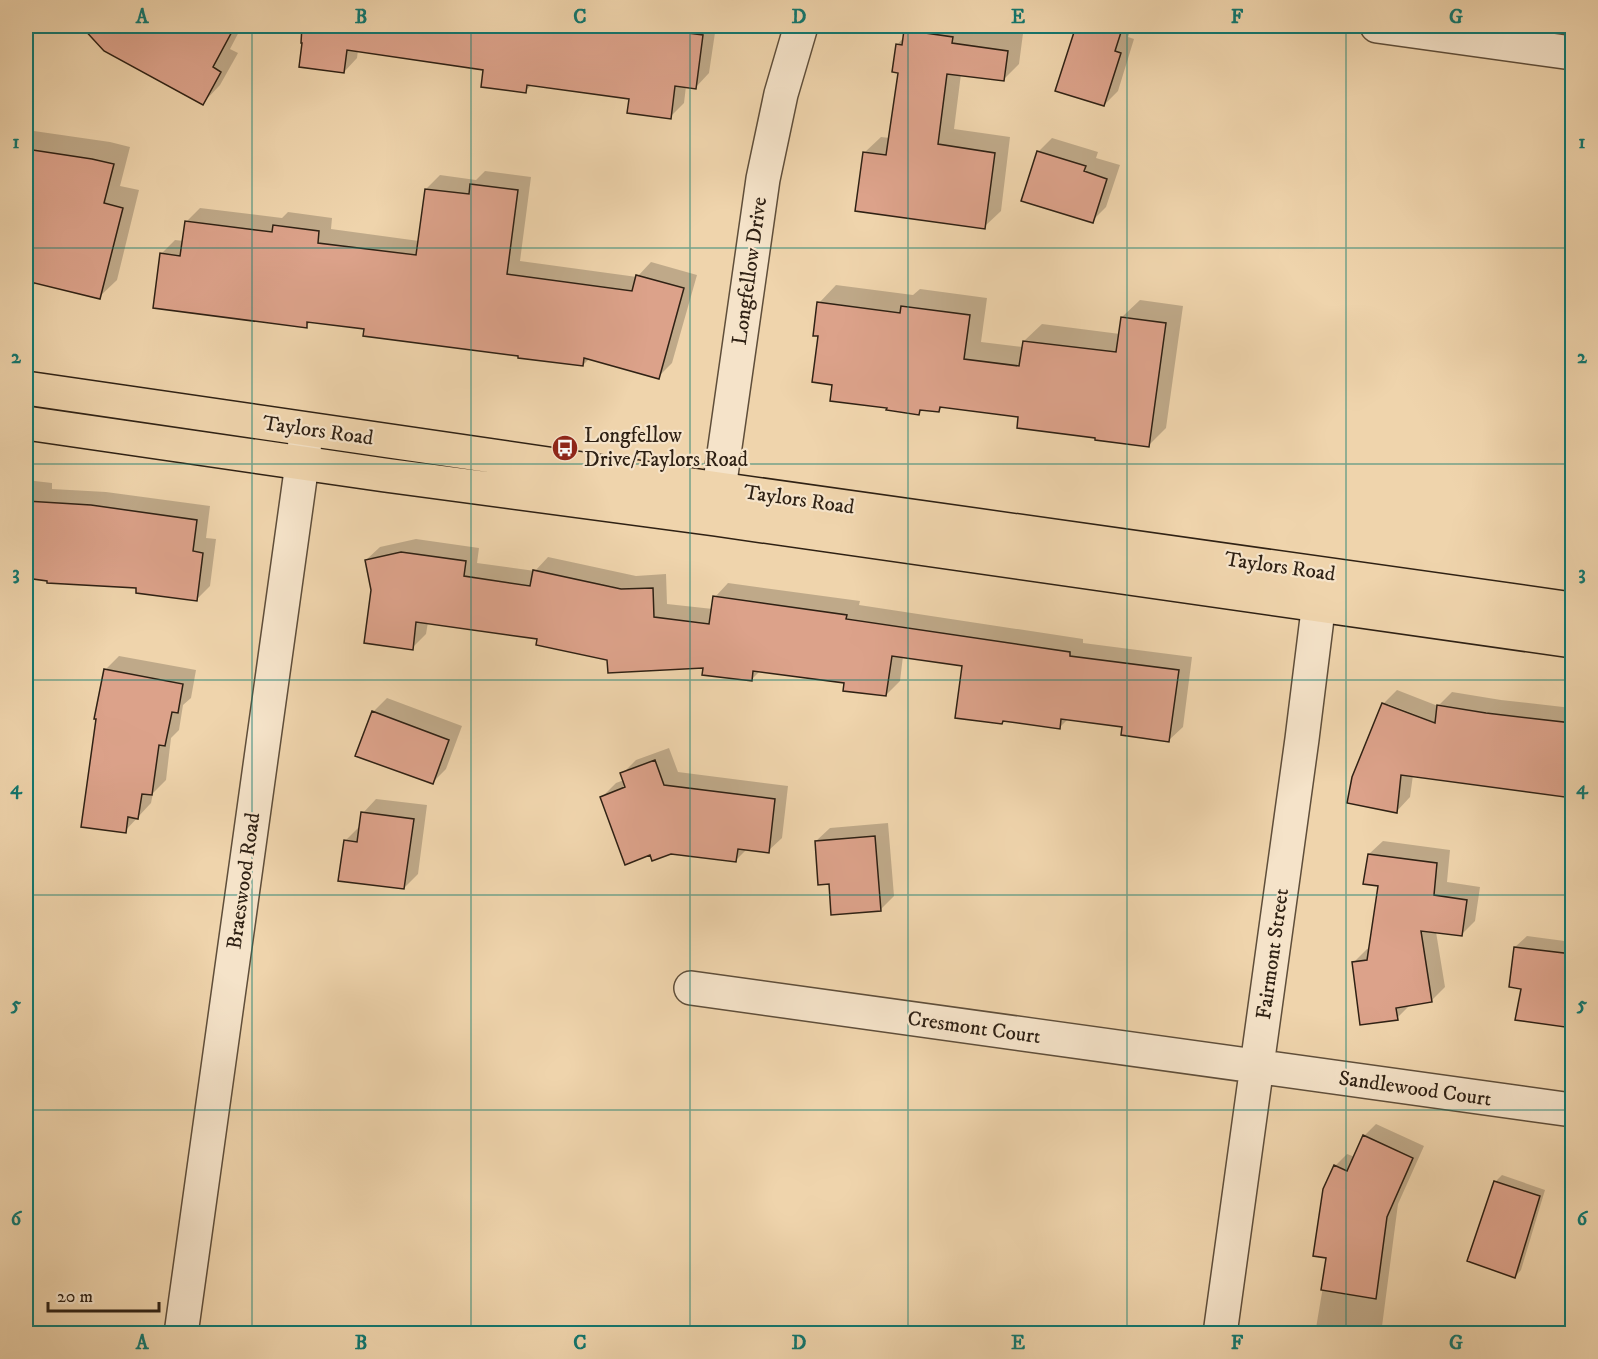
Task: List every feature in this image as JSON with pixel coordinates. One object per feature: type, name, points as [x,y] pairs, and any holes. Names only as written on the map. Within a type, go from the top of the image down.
[{"type":"main road","name":"Taylors Road","points":[[26,387],[307,429],[717,504],[1319,605],[1572,641]]},
{"type":"main road","name":"Taylors Road","points":[[26,423],[303,463],[717,504],[1323,573],[1572,609]]},
{"type":"street","name":"Longfellow Drive","points":[[717,504],[763,179],[781,94],[801,26]]},
{"type":"street","points":[[1377,26],[1446,30],[1572,53]]},
{"type":"street","name":"Braeswood Road","points":[[181,1334],[307,429]]},
{"type":"street","name":"Fairmont Street","points":[[1220,1334],[1323,573]]},
{"type":"street","name":"Cresmont Court","points":[[691,988],[1257,1068]]},
{"type":"street","name":"Sandlewood Court","points":[[1257,1068],[1572,1110]]},
{"type":"building","points":[[81,26],[235,26],[213,67],[221,72],[203,105],[104,51]]},
{"type":"building","points":[[302,26],[634,26],[703,35],[696,89],[675,86],[671,119],[627,113],[629,99],[527,85],[526,93],[481,87],[483,70],[347,50],[344,73],[299,67]]},
{"type":"building","points":[[1076,26],[1123,26],[1115,51],[1121,53],[1104,106],[1055,91]]},
{"type":"building","points":[[904,30],[953,37],[952,43],[1008,51],[1004,81],[947,74],[938,144],[995,153],[985,229],[855,211],[863,152],[886,155],[898,73],[892,72],[896,44],[902,45]]},
{"type":"building","points":[[26,149],[114,164],[104,203],[123,208],[100,299],[26,281]]},
{"type":"building","points":[[1037,151],[1086,166],[1084,171],[1107,179],[1093,223],[1021,201]]},
{"type":"building","points":[[470,184],[518,190],[507,274],[632,291],[636,275],[684,288],[659,379],[584,358],[583,366],[363,336],[364,329],[307,322],[307,328],[153,308],[160,253],[180,256],[185,221],[272,232],[273,225],[319,231],[318,243],[416,255],[425,189],[469,194]]},
{"type":"building","points":[[817,302],[900,313],[901,306],[970,315],[964,359],[1019,366],[1023,341],[1116,352],[1121,317],[1166,323],[1149,447],[1017,428],[1018,417],[940,407],[939,412],[920,410],[919,415],[886,410],[887,408],[830,401],[832,385],[812,382],[818,336],[813,336]]},
{"type":"building","points":[[26,501],[91,505],[197,520],[193,551],[203,553],[197,601],[136,593],[136,588],[47,583],[47,581],[26,578]]},
{"type":"building","points":[[401,552],[466,561],[464,576],[530,586],[533,570],[621,589],[653,588],[654,617],[709,624],[713,596],[847,615],[846,619],[1070,652],[1070,656],[1179,670],[1169,742],[1121,735],[1122,727],[1061,719],[1060,729],[1003,721],[1002,724],[955,718],[962,666],[892,656],[886,696],[843,691],[844,683],[753,671],[752,681],[702,675],[703,668],[608,673],[607,660],[536,645],[537,639],[416,622],[413,650],[364,643],[371,590],[365,560]]},
{"type":"building","points":[[104,669],[183,684],[178,713],[172,712],[165,746],[159,745],[152,795],[142,794],[138,819],[128,817],[126,833],[81,827],[96,719],[94,719]]},
{"type":"building","points":[[1382,703],[1435,723],[1437,705],[1572,723],[1572,798],[1401,775],[1397,813],[1347,803],[1352,777]]},
{"type":"building","points":[[372,711],[449,740],[433,784],[355,756]]},
{"type":"building","points":[[655,760],[664,785],[775,799],[769,853],[738,849],[736,862],[671,854],[652,861],[650,855],[625,865],[600,797],[625,787],[620,773]]},
{"type":"building","points":[[361,812],[414,819],[404,889],[338,881],[344,840],[357,842]]},
{"type":"building","points":[[875,836],[881,911],[831,915],[829,884],[818,885],[815,841]]},
{"type":"building","points":[[1368,854],[1437,863],[1434,895],[1467,900],[1462,936],[1421,931],[1432,1002],[1396,1008],[1398,1020],[1360,1025],[1352,962],[1367,960],[1378,886],[1363,884]]},
{"type":"building","points":[[1514,947],[1572,954],[1565,1027],[1515,1020],[1521,989],[1509,987]]},
{"type":"building","points":[[1363,1135],[1413,1158],[1387,1217],[1376,1299],[1321,1290],[1326,1258],[1313,1256],[1323,1189],[1334,1165],[1347,1171]]},
{"type":"building","points":[[1494,1181],[1540,1196],[1515,1278],[1467,1261]]},
{"type":"place","name":"Longfellow Drive/Taylors Road","points":[[565,448]]}]
